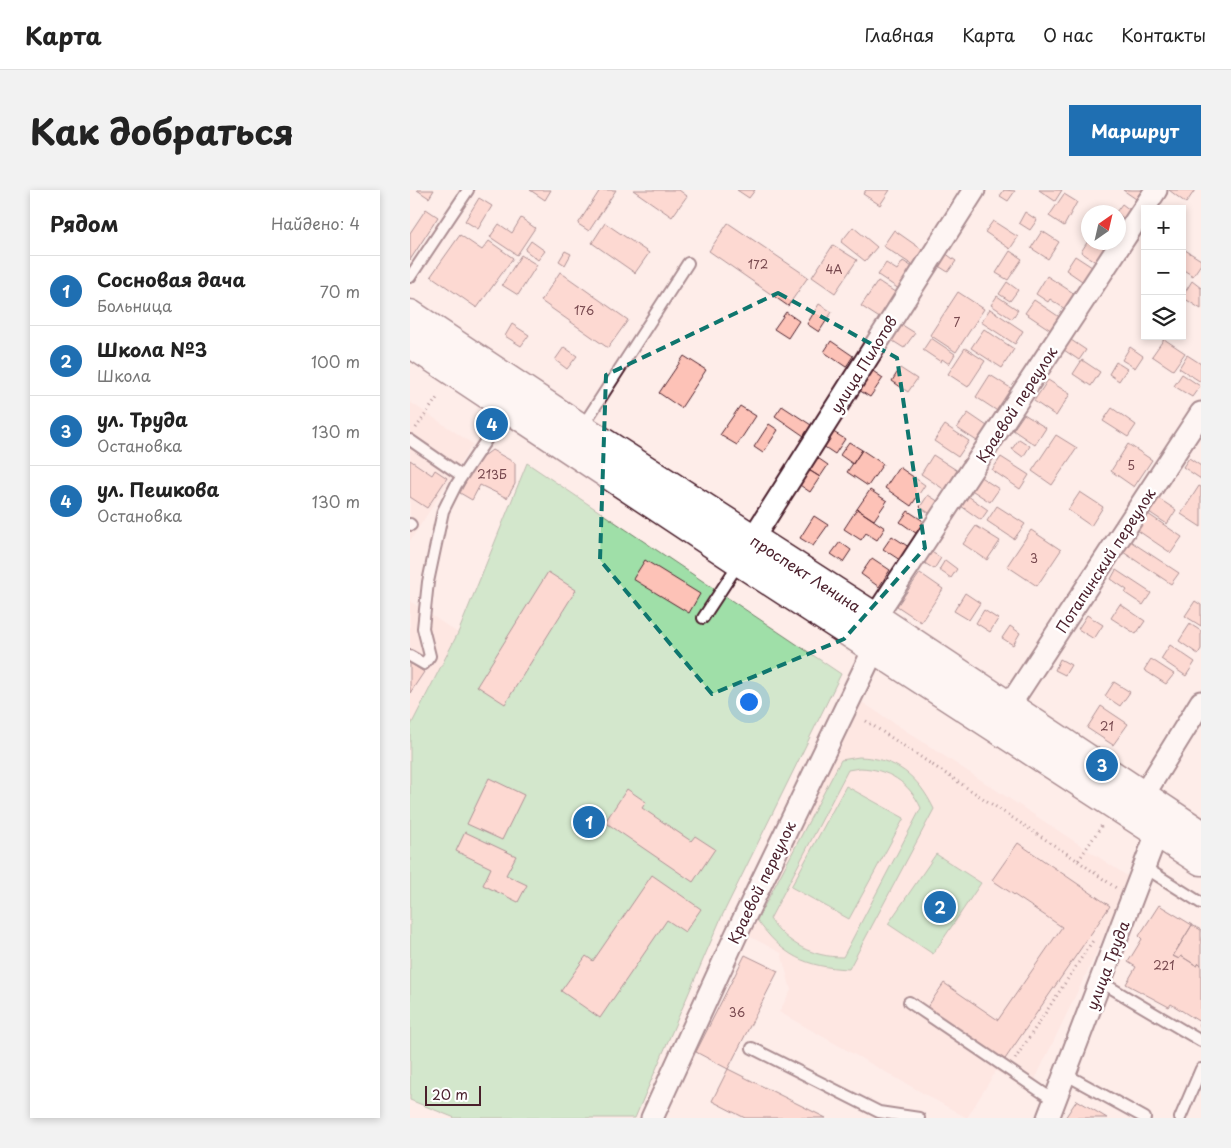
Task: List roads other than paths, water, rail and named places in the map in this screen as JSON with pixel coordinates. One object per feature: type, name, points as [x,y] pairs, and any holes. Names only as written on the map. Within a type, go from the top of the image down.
[{"type":"main road","name":"проспект Ленина","points":[[410,314],[581,428],[875,617],[1144,796],[1163,823],[1201,861]]},
{"type":"main road","name":"проспект Ленина","points":[[410,343],[874,649],[1163,823],[1201,834]]},
{"type":"street","name":"улица Пилотов","points":[[752,538],[974,190]]},
{"type":"street","name":"Краевой переулок","points":[[875,617],[1156,190]]},
{"type":"street","name":"Потапинский переулок","points":[[1009,706],[1201,413]]},
{"type":"street","name":"Краевой переулок","points":[[652,1118],[736,934],[874,649]]},
{"type":"street","points":[[1144,796],[1201,702]]},
{"type":"street","name":"улица Труда","points":[[1052,1109],[1144,866],[1163,823]]},
{"type":"lane","points":[[410,277],[468,190]]},
{"type":"lane","points":[[581,428],[688,263]]},
{"type":"lane","points":[[410,656],[424,664],[430,656],[423,628],[428,582],[444,511],[462,476],[508,408]]},
{"type":"lane","points":[[410,440],[462,476]]},
{"type":"lane","points":[[703,618],[740,562]]},
{"type":"lane","points":[[1144,866],[1201,903]]},
{"type":"lane","points":[[1100,982],[1201,1040]]},
{"type":"lane","points":[[909,1002],[1008,1069],[1052,1109]]},
{"type":"lane","points":[[752,1048],[879,1112],[919,1118]]},
{"type":"lane","points":[[1180,1118],[1201,1070]]},
{"type":"lane","points":[[1065,1074],[1145,1118]]},
{"type":"place","name":"ул. Пешкова","points":[[492,424]]},
{"type":"place","name":"ул. Труда","points":[[1102,765]]},
{"type":"place","name":"Сосновая дача","points":[[589,822]]},
{"type":"place","name":"Школа №3","points":[[940,907]]}]
